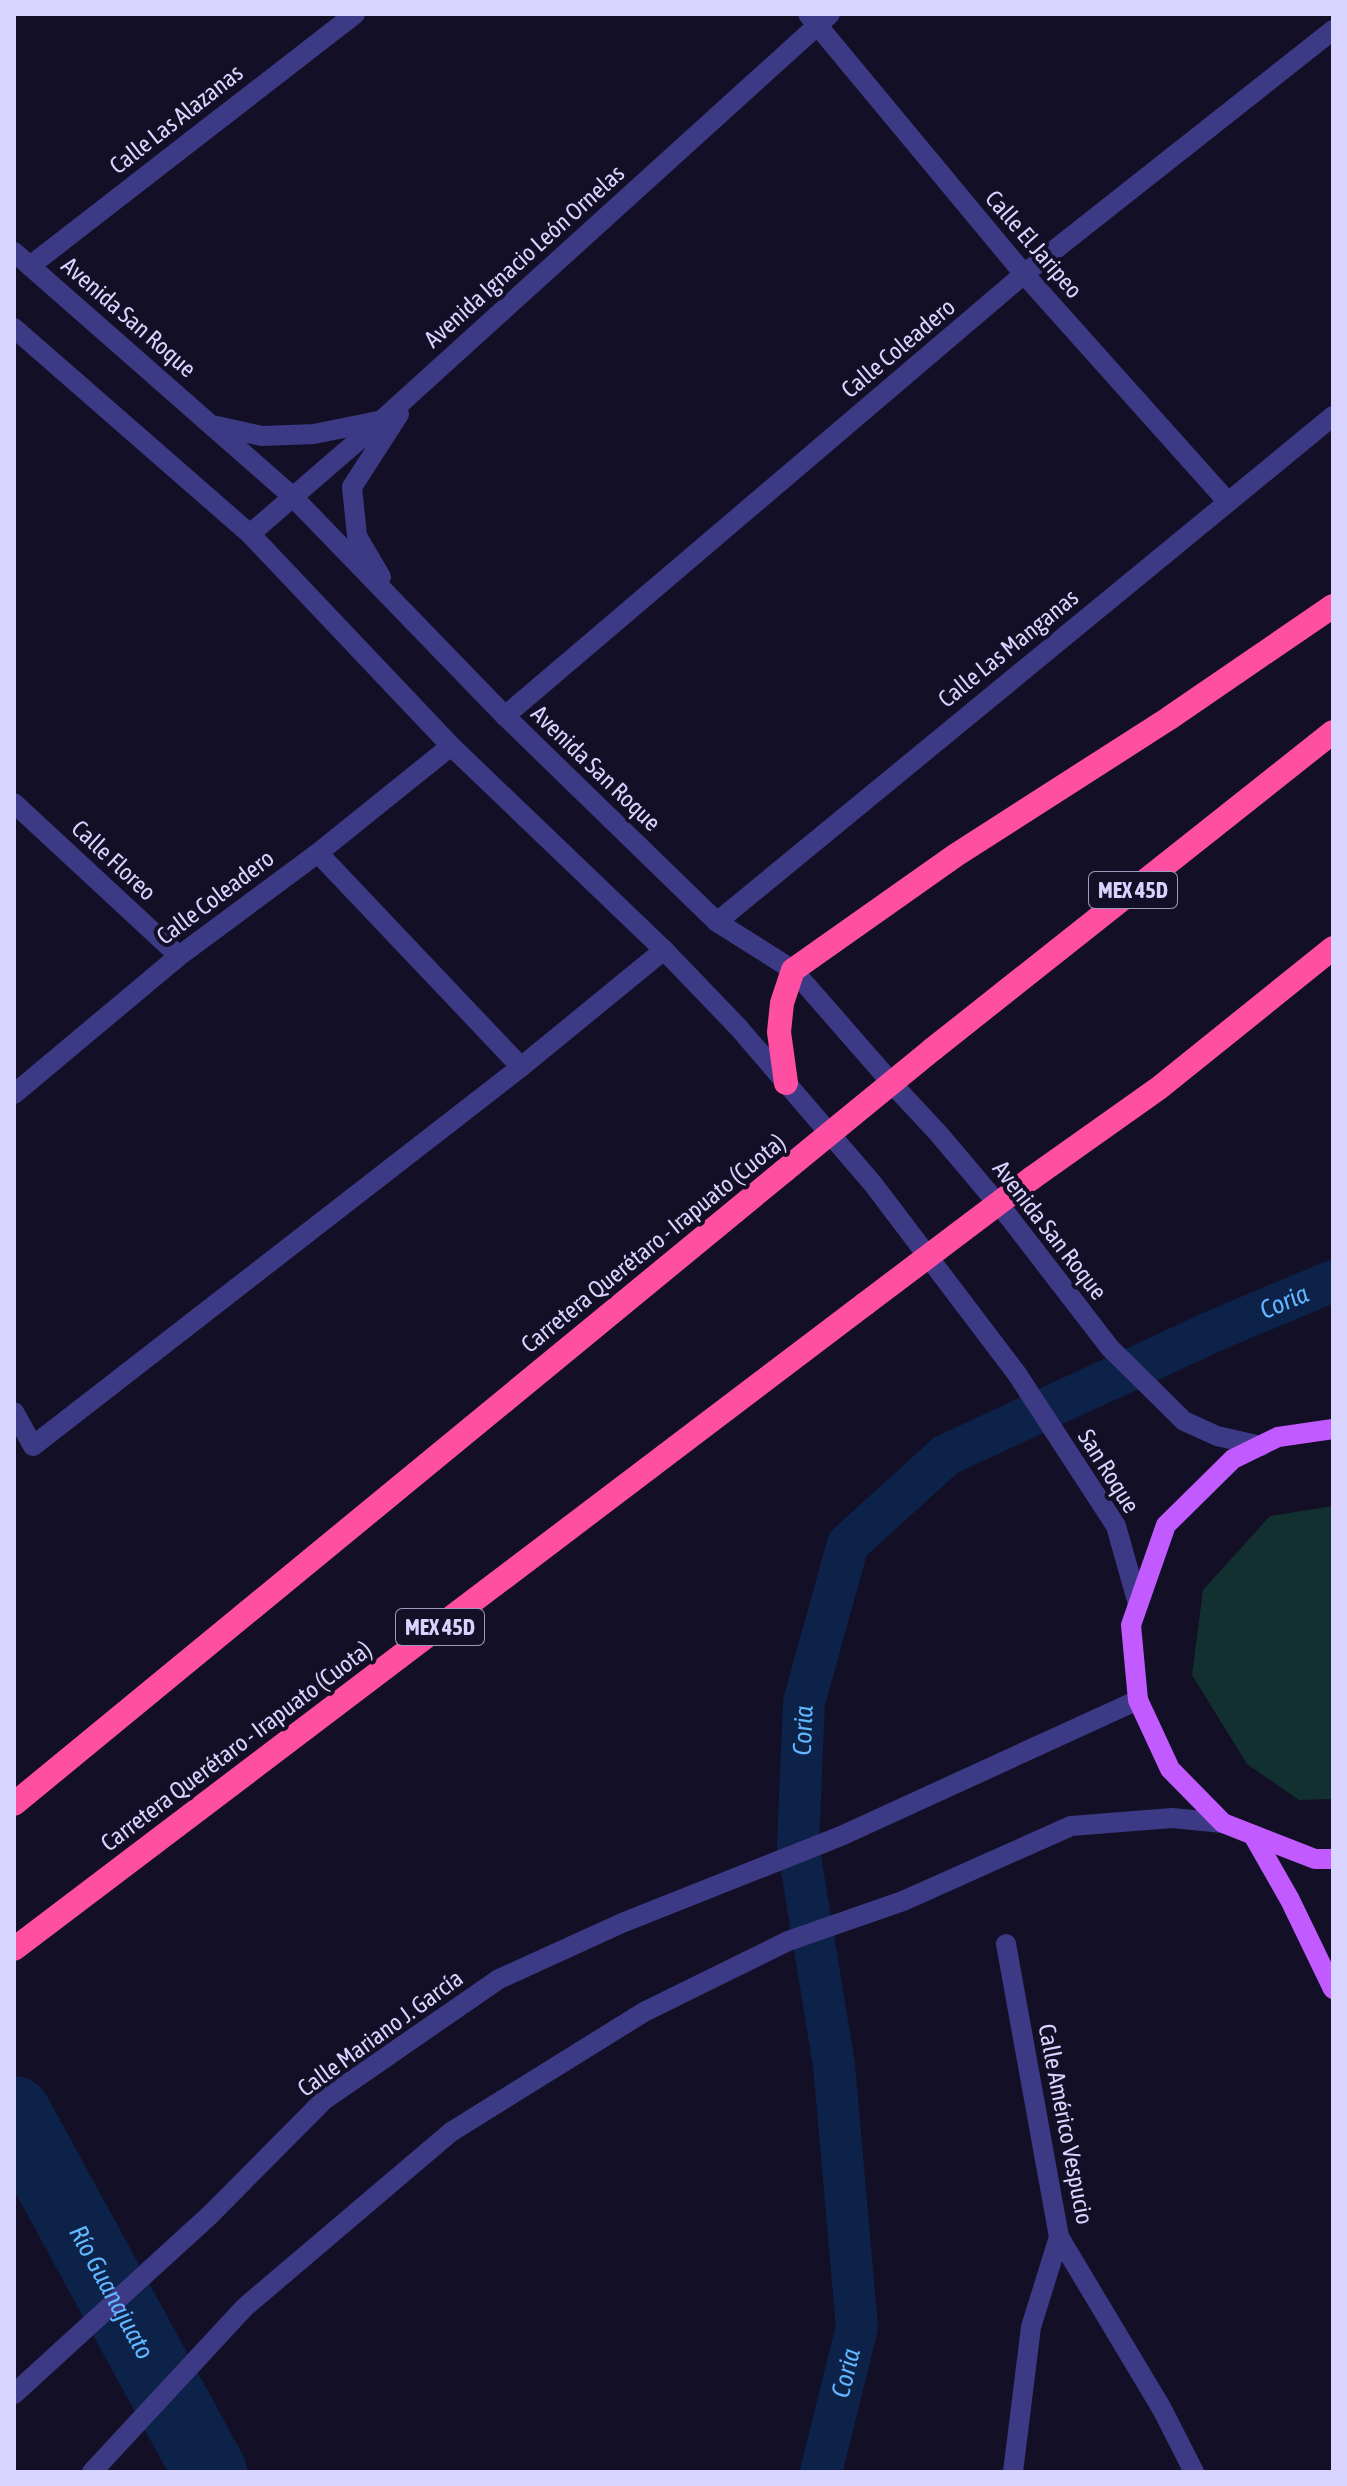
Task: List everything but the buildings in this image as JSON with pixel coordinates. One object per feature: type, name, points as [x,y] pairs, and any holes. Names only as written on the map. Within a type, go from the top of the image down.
[{"type":"highway","points":[[786,1083],[779,1032],[782,1003],[793,970],[956,855],[1168,719],[1333,606]]},
{"type":"highway","name":"Carretera Querétaro - Irapuato (Cuota)","points":[[14,1804],[933,1049],[1333,732]]},
{"type":"highway","name":"Carretera Querétaro - Irapuato (Cuota)","points":[[14,1949],[1032,1178],[1159,1088],[1333,948]]},
{"type":"highway","points":[[1159,1088],[1333,962]]},
{"type":"main road","points":[[1333,1429],[1278,1437],[1233,1459],[1166,1525],[1131,1625],[1138,1700],[1170,1769],[1223,1823],[1315,1859],[1333,1859]]},
{"type":"main road","points":[[1253,1835],[1290,1900],[1333,1989]]},
{"type":"street","name":"Calle Las Alazanas","points":[[22,259],[355,14]]},
{"type":"street","name":"Calle El Jaripeo","points":[[818,18],[1024,274],[1227,501]]},
{"type":"street","name":"Avenida Ignacio León Ornelas","points":[[250,534],[414,391],[818,18]]},
{"type":"street","name":"Calle Coleadero","points":[[505,716],[1024,274],[1333,30]]},
{"type":"street","name":"Avenida San Roque","points":[[22,259],[293,497],[505,716],[717,922],[793,970],[959,1157],[1110,1348],[1184,1421],[1217,1436],[1261,1446]]},
{"type":"street","points":[[14,328],[250,534],[451,746],[664,950],[738,1027],[786,1083]]},
{"type":"street","points":[[395,601],[357,536],[352,487],[414,391]]},
{"type":"street","name":"Calle Las Manganas","points":[[717,922],[1333,416]]},
{"type":"street","points":[[213,425],[275,436],[314,434],[382,420]]},
{"type":"street","name":"Calle Coleadero","points":[[14,1094],[179,956],[318,853],[451,746]]},
{"type":"street","name":"Calle Floreo","points":[[14,803],[179,956]]},
{"type":"street","points":[[318,853],[521,1067]]},
{"type":"street","points":[[14,1412],[33,1446],[521,1067],[664,950]]},
{"type":"street","name":"San Roque","points":[[786,1083],[873,1184],[1017,1374],[1116,1526],[1138,1604]]},
{"type":"street","name":"Calle Mariano J. García","points":[[14,2394],[210,2215],[324,2100],[499,1979],[622,1923],[841,1836],[1138,1700]]},
{"type":"street","points":[[92,2472],[245,2307],[451,2132],[644,2012],[788,1941],[903,1901],[1071,1826],[1172,1818],[1223,1823]]},
{"type":"street","name":"Calle Américo Vespucio","points":[[1006,1944],[1059,2237],[1162,2409],[1194,2472]]},
{"type":"street","points":[[1013,2472],[1031,2327],[1059,2237]]},
{"type":"green space","points":[[1333,1506],[1333,1799],[1299,1800],[1247,1764],[1192,1675],[1203,1590],[1270,1516]]},
{"type":"waterway","name":"Coria","points":[[821,2472],[857,2327],[834,2065],[798,1845],[804,1702],[848,1544],[946,1455],[1216,1330],[1333,1281]]},
{"type":"waterway","name":"Río Guanajuato","points":[[14,2113],[210,2472]]}]
